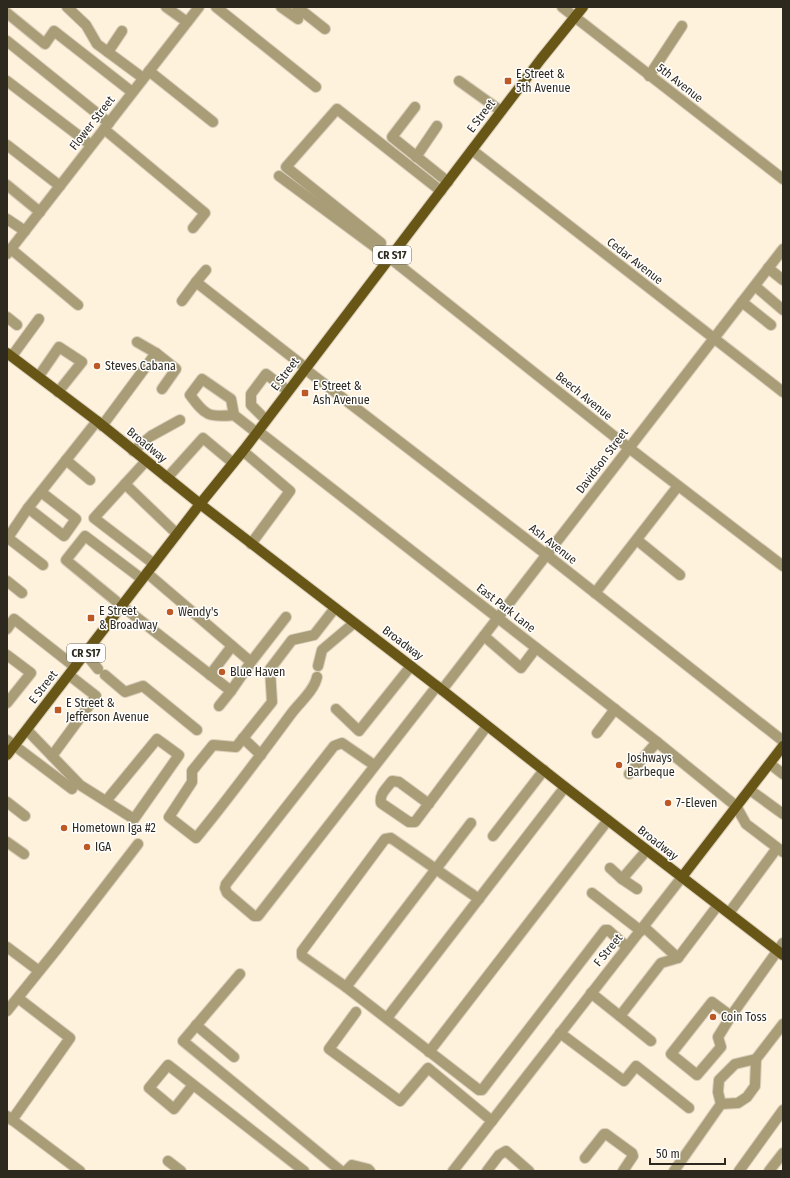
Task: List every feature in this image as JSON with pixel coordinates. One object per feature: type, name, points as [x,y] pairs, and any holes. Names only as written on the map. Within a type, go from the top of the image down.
[{"type":"main road","name":"E Street","points":[[7,755],[11,743],[27,730],[200,504],[243,451],[501,111],[583,7]]},
{"type":"main road","name":"Broadway","points":[[9,354],[99,423],[251,544],[411,666],[565,787],[729,913],[781,949]]},
{"type":"main road","name":"F Street","points":[[682,877],[783,746]]},
{"type":"street","points":[[67,7],[86,25],[98,44],[108,52],[146,75],[213,122]]},
{"type":"street","points":[[166,7],[187,22]]},
{"type":"street","name":"Flower Street","points":[[8,252],[198,7]]},
{"type":"street","points":[[216,7],[316,87]]},
{"type":"street","points":[[282,7],[298,19]]},
{"type":"street","points":[[298,7],[325,29]]},
{"type":"street","name":"5th Avenue","points":[[562,7],[783,179]]},
{"type":"street","points":[[7,14],[45,44],[54,32],[132,92]]},
{"type":"street","points":[[650,76],[682,26]]},
{"type":"street","points":[[108,52],[122,32]]},
{"type":"street","points":[[7,41],[205,213],[193,228]]},
{"type":"street","points":[[7,81],[91,145]]},
{"type":"street","points":[[459,81],[501,111]]},
{"type":"street","points":[[415,107],[392,137],[448,182]]},
{"type":"street","points":[[392,256],[286,167],[337,110],[441,191]]},
{"type":"street","points":[[416,157],[438,126]]},
{"type":"street","points":[[7,145],[60,186]]},
{"type":"street","name":"Cedar Avenue","points":[[472,150],[783,392]]},
{"type":"street","points":[[278,176],[392,256]]},
{"type":"street","points":[[7,185],[40,212]]},
{"type":"street","points":[[7,219],[25,232]]},
{"type":"street","name":"Davidson Street","points":[[374,765],[342,743],[334,746],[226,884],[227,893],[254,916],[258,916],[374,765],[484,636],[783,249]]},
{"type":"street","points":[[8,252],[78,304]]},
{"type":"street","name":"Beech Avenue","points":[[392,256],[628,448],[783,566]]},
{"type":"street","points":[[768,268],[783,280]]},
{"type":"street","points":[[182,300],[206,270]]},
{"type":"street","name":"Ash Avenue","points":[[196,282],[783,741]]},
{"type":"street","points":[[755,286],[783,310]]},
{"type":"street","points":[[742,302],[771,325]]},
{"type":"street","points":[[7,317],[17,325]]},
{"type":"street","points":[[9,354],[39,319]]},
{"type":"street","points":[[137,342],[156,353],[176,369],[162,389]]},
{"type":"street","points":[[39,376],[59,347],[82,362],[58,392]]},
{"type":"street","points":[[43,565],[7,539],[28,508],[66,460],[99,423],[156,353]]},
{"type":"street","points":[[266,420],[251,405],[250,394],[266,374],[288,391]]},
{"type":"street","name":"East Park Lane","points":[[234,416],[257,432],[498,618],[657,742],[736,806]]},
{"type":"street","points":[[133,451],[151,436],[180,420]]},
{"type":"street","points":[[167,478],[203,438],[233,463]]},
{"type":"street","points":[[243,451],[290,491],[251,544]]},
{"type":"street","points":[[66,460],[90,480]]},
{"type":"street","points":[[146,461],[94,518],[154,564]]},
{"type":"street","points":[[125,484],[177,534]]},
{"type":"street","points":[[595,593],[678,486]]},
{"type":"street","points":[[28,508],[64,536],[76,519],[41,492]]},
{"type":"street","points":[[231,691],[122,606],[66,560],[85,536],[145,576],[251,662]]},
{"type":"street","points":[[637,540],[680,575]]},
{"type":"street","points":[[7,582],[22,593]]},
{"type":"street","points":[[316,677],[315,685],[299,703],[261,755],[196,838],[169,817],[192,782],[192,771],[213,745],[236,747],[272,702],[270,669],[292,640],[314,635],[335,608]]},
{"type":"street","points":[[218,706],[231,691],[251,662],[286,617]]},
{"type":"street","points":[[7,629],[14,619],[72,671],[96,696],[52,756]]},
{"type":"street","points":[[318,666],[322,650],[354,623]]},
{"type":"street","points":[[314,635],[322,650]]},
{"type":"street","points":[[484,636],[521,668],[536,648]]},
{"type":"street","points":[[210,675],[232,646]]},
{"type":"street","points":[[85,653],[101,672],[125,692],[143,686],[197,730]]},
{"type":"street","points":[[7,654],[31,673],[7,703]]},
{"type":"street","points":[[336,709],[360,731],[411,666]]},
{"type":"street","points":[[596,734],[614,709]]},
{"type":"street","points":[[428,804],[399,782],[395,781],[392,781],[381,796],[380,800],[381,803],[409,822],[415,822],[487,726]]},
{"type":"street","points":[[27,730],[80,785],[134,819],[179,755],[157,740],[106,801]]},
{"type":"street","points":[[243,738],[261,755]]},
{"type":"street","points":[[629,774],[657,742]]},
{"type":"street","points":[[11,743],[72,789]]},
{"type":"street","points":[[770,764],[783,774]]},
{"type":"street","points":[[494,836],[544,770]]},
{"type":"street","points":[[387,1018],[565,787]]},
{"type":"street","points":[[750,790],[783,814]]},
{"type":"street","points":[[7,802],[25,816]]},
{"type":"street","points":[[729,913],[780,850],[746,824],[736,806]]},
{"type":"street","points":[[430,1052],[608,820]]},
{"type":"street","points":[[346,987],[471,823]]},
{"type":"street","points":[[478,898],[391,838],[385,838],[302,951],[302,956],[387,1018],[479,1090],[482,1090],[605,930],[608,930],[627,947]]},
{"type":"street","points":[[7,842],[24,854]]},
{"type":"street","points":[[7,1011],[138,844]]},
{"type":"street","points":[[622,879],[647,850]]},
{"type":"street","points":[[610,868],[636,889]]},
{"type":"street","name":"F Street","points":[[453,1171],[682,877]]},
{"type":"street","points":[[592,893],[642,929],[678,958]]},
{"type":"street","points":[[620,1016],[661,963],[678,958],[718,904]]},
{"type":"street","points":[[7,947],[39,971]]},
{"type":"street","points":[[731,1016],[712,1002],[671,1054],[697,1075],[722,1047],[718,1037],[731,1016],[781,949]]},
{"type":"street","points":[[240,974],[183,1041],[341,1171]]},
{"type":"street","points":[[591,993],[651,1041]]},
{"type":"street","points":[[18,998],[70,1038],[10,1118],[79,1171]]},
{"type":"street","points":[[356,1012],[329,1049],[400,1101],[428,1068],[492,1121]]},
{"type":"street","points":[[721,1104],[738,1103],[747,1097],[755,1086],[756,1059],[783,1024]]},
{"type":"street","points":[[196,1025],[234,1057]]},
{"type":"street","points":[[560,1033],[624,1081],[636,1066],[689,1108]]},
{"type":"street","points":[[674,1171],[721,1104],[718,1092],[719,1080],[735,1064],[756,1059]]},
{"type":"street","points":[[193,1085],[174,1109],[149,1088],[168,1065],[304,1171]]},
{"type":"street","points":[[739,1171],[783,1110]]},
{"type":"street","points":[[585,1158],[604,1134],[606,1134],[632,1153],[633,1156],[623,1171]]},
{"type":"street","points":[[487,1171],[499,1155],[506,1151],[529,1171]]},
{"type":"street","points":[[770,1171],[783,1153]]},
{"type":"street","points":[[168,1161],[181,1171]]},
{"type":"street","points":[[346,1171],[352,1165],[370,1171]]},
{"type":"place","name":"E Street & 5th Avenue","points":[[508,81]]},
{"type":"place","name":"Steves Cabana","points":[[97,366]]},
{"type":"place","name":"E Street & Ash Avenue","points":[[305,393]]},
{"type":"place","name":"Wendy's","points":[[170,612]]},
{"type":"place","name":"E Street & Broadway","points":[[91,618]]},
{"type":"place","name":"Blue Haven","points":[[222,672]]},
{"type":"place","name":"E Street & Jefferson Avenue","points":[[58,710]]},
{"type":"place","name":"Joshways Barbeque","points":[[619,765]]},
{"type":"place","name":"7-Eleven","points":[[668,803]]},
{"type":"place","name":"Hometown Iga #2","points":[[64,828]]},
{"type":"place","name":"IGA","points":[[87,847]]},
{"type":"place","name":"Coin Toss","points":[[713,1017]]}]
